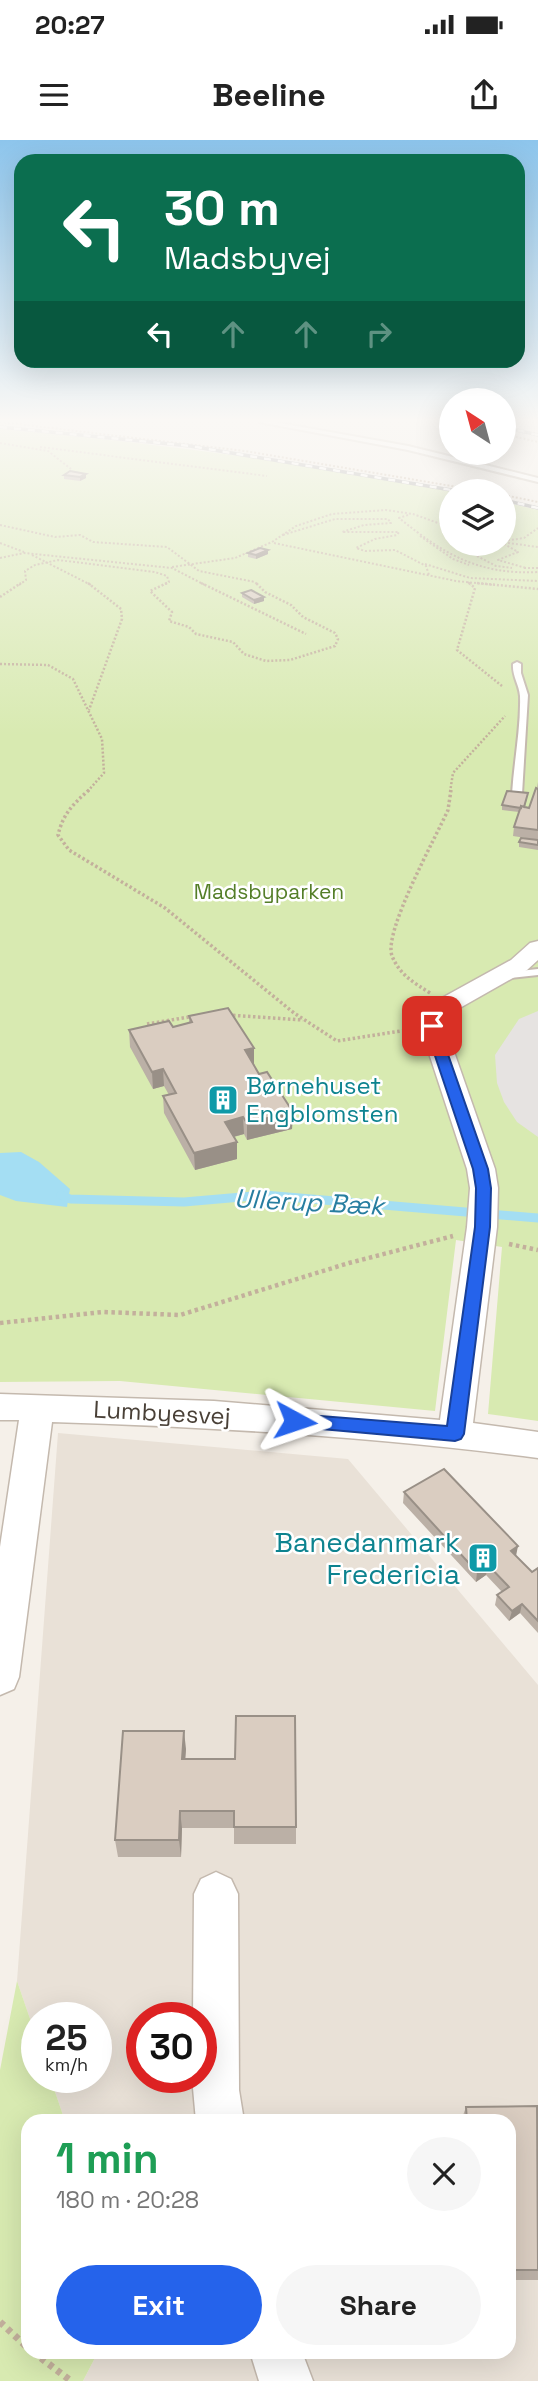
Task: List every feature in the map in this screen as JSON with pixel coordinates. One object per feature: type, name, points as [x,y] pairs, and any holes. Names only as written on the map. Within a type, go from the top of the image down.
[{"type":"street","points":[[455,1434],[482,1232],[484,1188],[481,1169],[432,1026],[449,1004],[519,965],[538,948]]},
{"type":"street","name":"Lumbyesvej","points":[[0,1407],[214,1414],[455,1434],[538,1445]]},
{"type":"street","points":[[0,1676],[37,1407]]},
{"type":"street","points":[[216,1894],[215,2090],[219,2114]]},
{"type":"street","points":[[278,2359],[286,2381]]},
{"type":"lane","points":[[517,664],[516,674],[524,691],[523,746],[517,794]]},
{"type":"lane","points":[[498,977],[538,972]]},
{"type":"path","points":[[0,597],[26,580],[27,569],[51,562],[105,564],[120,569],[159,572],[171,581],[150,591],[172,612],[169,621],[189,627],[197,634],[233,642],[240,652],[254,658],[279,661],[300,658],[337,644],[338,635],[303,617],[291,605],[265,592],[255,582],[199,571],[167,547],[93,542],[80,535],[55,537],[7,527]]},
{"type":"path","points":[[0,558],[24,553],[172,568],[235,558],[272,542],[295,527]]},
{"type":"path","points":[[283,535],[310,527]]},
{"type":"path","points":[[359,527],[342,532],[396,531],[400,534],[375,539],[356,548],[361,551],[396,551],[426,566],[429,575]]},
{"type":"path","points":[[410,527],[475,567],[517,572],[538,570]]},
{"type":"path","points":[[516,540],[524,538],[538,528]]},
{"type":"path","points":[[272,542],[468,582],[538,589]]},
{"type":"path","points":[[0,543],[51,562],[103,594],[121,609],[122,619],[89,711]]},
{"type":"path","points":[[516,544],[538,547]]},
{"type":"path","points":[[477,556],[496,566],[526,568]]},
{"type":"path","points":[[509,556],[498,561],[538,570]]},
{"type":"path","points":[[421,564],[470,578],[538,581]]},
{"type":"path","points":[[172,568],[285,626],[306,634]]},
{"type":"path","points":[[468,582],[475,588],[457,650],[505,688]]},
{"type":"path","points":[[0,664],[41,664],[58,667],[73,679],[102,739],[104,773],[94,786],[65,810],[58,835],[69,850],[165,908],[304,1020],[337,1041],[432,1026]]},
{"type":"path","points":[[449,1004],[403,976],[391,953],[394,926],[448,810],[453,773],[507,712]]},
{"type":"path","points":[[147,1024],[201,1016]]},
{"type":"path","points":[[215,1016],[304,1020]]},
{"type":"path","points":[[0,1323],[103,1312],[180,1315],[349,1263],[447,1237],[482,1232]]},
{"type":"path","points":[[0,2322],[21,2342]]},
{"type":"path","points":[[42,2359],[71,2381]]},
{"type":"shaded area","points":[[538,1011],[538,1137],[517,1122],[504,1102],[497,1083],[495,1055],[519,1019]]},
{"type":"shaded area","points":[[58,1433],[348,1459],[538,1685],[538,2381],[83,2381],[94,2359],[516,2359],[516,2114],[63,2114],[55,2093],[112,2093],[112,2002],[24,2002],[17,1981]]},
{"type":"green space","name":"Madsbyparken","points":[[0,527],[439,527],[439,556],[516,556],[516,527],[538,527],[538,1421],[488,1414],[502,1247],[456,1240],[435,1411],[120,1381],[0,1382]]},
{"type":"green space","points":[[17,1981],[24,2002],[21,2002],[21,2093],[55,2093],[63,2114],[21,2114],[21,2359],[94,2359],[83,2381],[0,2381],[0,2070]]},
{"type":"water","points":[[21,1152],[39,1162],[70,1189],[67,1207],[16,1201],[0,1195],[0,1153]]},
{"type":"building","points":[[260,548],[268,550],[256,555],[248,553]]},
{"type":"building","points":[[251,590],[264,597],[254,600],[242,593]]},
{"type":"building","points":[[536,788],[538,830],[514,827],[521,806],[529,808]]},
{"type":"building","points":[[507,791],[528,793],[524,807],[502,805]]},
{"type":"building","points":[[521,838],[538,840],[538,845],[519,842]]},
{"type":"building","name":"Børnehuset Engblomsten","points":[[228,1008],[254,1048],[245,1050],[259,1074],[267,1072],[293,1112],[247,1123],[243,1117],[225,1122],[237,1142],[194,1153],[163,1096],[176,1093],[163,1069],[152,1072],[129,1030],[169,1021],[173,1027],[192,1022],[189,1016]]},
{"type":"building","name":"Banedanmark Fredericia","points":[[444,1469],[518,1546],[511,1551],[532,1572],[538,1568],[538,1621],[522,1604],[512,1611],[497,1595],[509,1587],[488,1565],[477,1572],[404,1492]]},
{"type":"building","points":[[236,1716],[295,1716],[296,1827],[234,1827],[234,1811],[180,1811],[179,1840],[115,1840],[123,1731],[184,1731],[182,1759],[235,1759]]},
{"type":"building","points":[[537,2106],[538,2270],[516,2270],[516,2114],[466,2114],[466,2107]]},
{"type":"waterway","name":"Ullerup Bæk","points":[[61,1195],[70,1199],[184,1202],[264,1195],[538,1218]]},
{"type":"place","name":"Børnehuset Engblomsten","points":[[223,1100]]},
{"type":"place","name":"Banedanmark Fredericia","points":[[483,1558]]},
{"type":"route","points":[[295,1421],[455,1434],[482,1227],[484,1188],[481,1169],[432,1026]]}]
